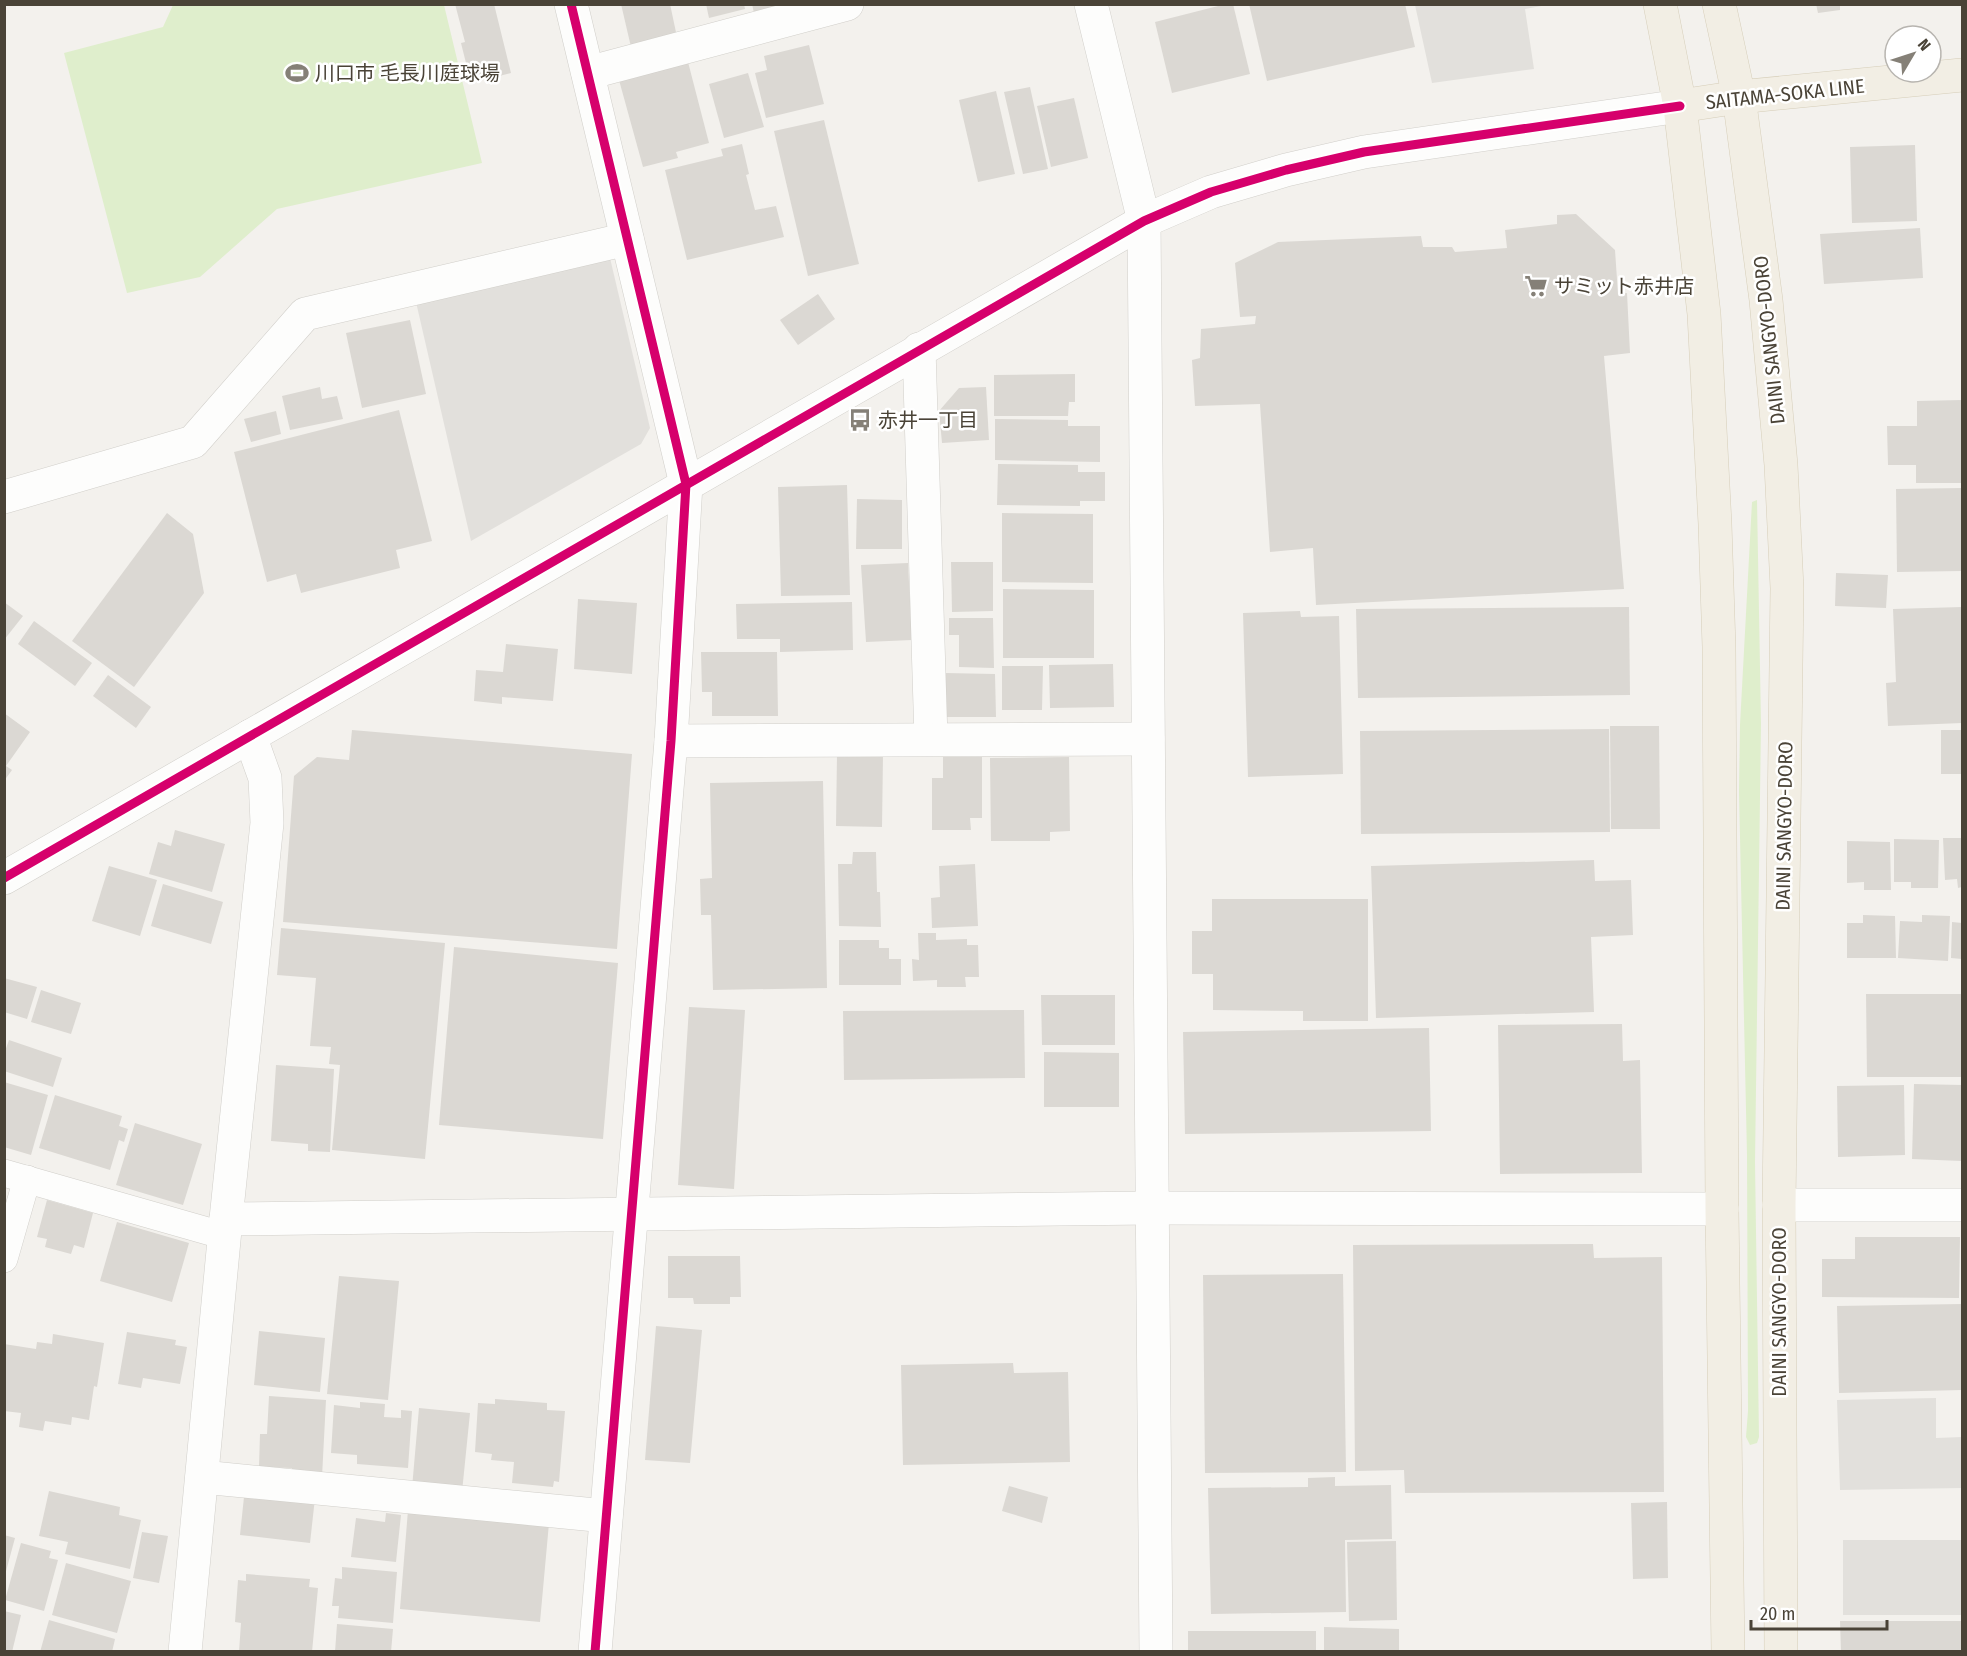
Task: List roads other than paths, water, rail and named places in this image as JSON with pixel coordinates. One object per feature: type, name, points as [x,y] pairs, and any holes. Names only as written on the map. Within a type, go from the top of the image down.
[{"type":"main road","points":[[1660,4],[1680,106],[1704,314],[1715,524],[1719,647],[1722,1209],[1728,1652]]},
{"type":"main road","name":"DAINI SANGYO-DORO","points":[[1719,4],[1739,97],[1766,300],[1781,465],[1787,588],[1779,1205],[1781,1652]]},
{"type":"main road","name":"SAITAMA-SOKA LINE","points":[[1680,106],[1739,97],[1962,75]]},
{"type":"street","points":[[571,4],[686,484],[671,741],[595,1652]]},
{"type":"street","points":[[588,73],[847,4]]},
{"type":"street","points":[[1091,4],[1144,220],[1156,1652]]},
{"type":"street","points":[[4,878],[1144,220],[1211,192],[1286,170],[1364,152],[1680,106]]},
{"type":"street","points":[[4,497],[193,441],[305,314],[627,239]]},
{"type":"street","points":[[919,349],[931,739]]},
{"type":"street","points":[[185,1652],[267,823],[265,778],[250,736]]},
{"type":"street","points":[[671,741],[1148,739]]},
{"type":"street","points":[[1779,1205],[1962,1205]]},
{"type":"street","points":[[226,1227],[633,1214],[1151,1208],[1722,1209]]},
{"type":"street","points":[[202,1477],[606,1516]]},
{"type":"lane","points":[[4,1259],[16,1176],[226,1227]]},
{"type":"place","name":"川口市 毛長川庭球場","points":[[297,73]]},
{"type":"place","name":"サミット赤井店","points":[[1536,286]]},
{"type":"place","name":"赤井一丁目","points":[[860,420]]}]
